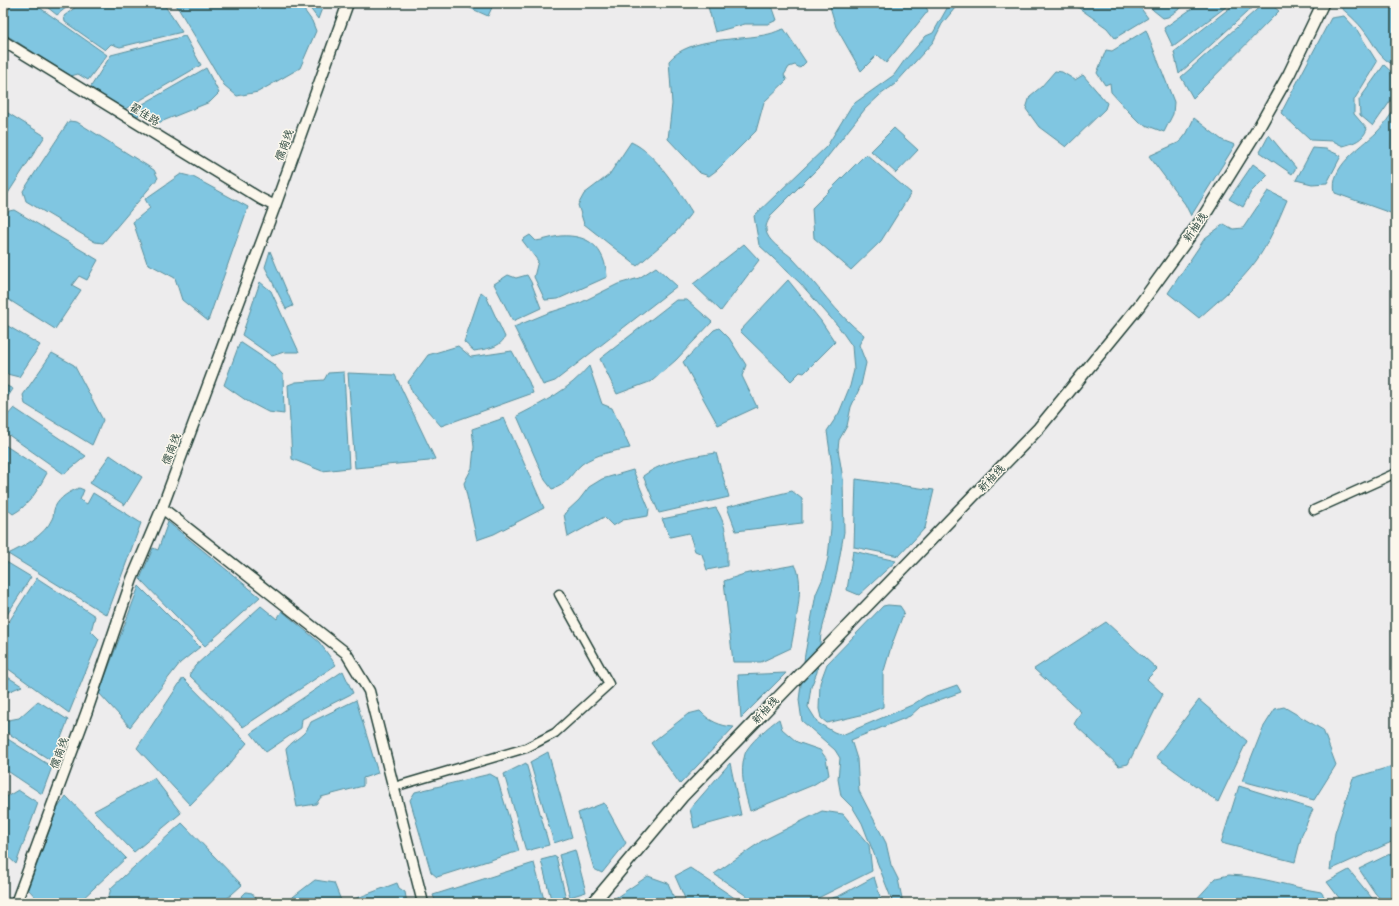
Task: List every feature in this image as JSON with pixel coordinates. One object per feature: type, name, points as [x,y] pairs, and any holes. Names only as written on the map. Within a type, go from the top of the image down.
[{"type":"main road","name":"新柚线","points":[[593,903],[682,797],[1034,433],[1140,306],[1206,212],[1258,129],[1289,74],[1323,3]]},
{"type":"street","name":"儒南线","points":[[16,903],[84,718],[132,579],[162,508],[275,206],[348,3]]},
{"type":"street","name":"翟佳路","points":[[3,41],[254,195],[275,206]]},
{"type":"street","points":[[1314,510],[1396,473]]},
{"type":"street","points":[[162,508],[346,653],[369,691],[424,903]]},
{"type":"street","points":[[394,786],[526,748],[555,733],[609,684],[559,594]]},
{"type":"water","points":[[12,3],[33,3],[107,55],[88,80],[78,74],[71,76],[3,33],[3,21]]},
{"type":"water","points":[[42,3],[72,3],[57,15]]},
{"type":"water","points":[[81,3],[163,3],[182,32],[120,47],[111,44],[105,50],[65,22],[64,16]]},
{"type":"water","points":[[175,3],[299,3],[312,21],[316,31],[300,68],[258,92],[237,96],[224,85]]},
{"type":"water","points":[[306,3],[324,3],[318,19]]},
{"type":"water","points":[[459,3],[494,3],[488,16]]},
{"type":"water","points":[[707,3],[771,3],[777,20],[768,24],[745,24],[715,32]]},
{"type":"water","points":[[829,3],[924,3],[928,11],[886,63],[877,55],[861,71],[836,27]]},
{"type":"water","points":[[950,3],[959,3],[942,24],[933,42],[895,84],[865,109],[821,165],[772,214],[766,228],[769,238],[793,259],[844,318],[864,335],[859,345],[866,363],[861,385],[851,407],[847,426],[839,440],[838,449],[843,479],[844,532],[837,572],[821,634],[817,672],[811,687],[808,707],[818,723],[842,735],[912,705],[926,696],[957,685],[961,692],[920,707],[910,716],[851,740],[857,759],[859,791],[886,843],[891,865],[898,879],[903,903],[893,903],[862,823],[853,808],[841,796],[838,779],[840,758],[835,750],[802,721],[799,700],[805,654],[816,594],[823,578],[828,558],[831,528],[832,466],[827,431],[839,413],[850,386],[854,370],[852,346],[838,326],[800,283],[759,245],[754,216],[827,146],[852,105],[894,75],[926,36],[933,33]]},
{"type":"water","points":[[1072,3],[1137,3],[1148,18],[1115,38],[1107,28]]},
{"type":"water","points":[[1148,3],[1188,3],[1168,17],[1163,18],[1153,10]]},
{"type":"water","points":[[1200,3],[1231,3],[1173,47],[1164,28]]},
{"type":"water","points":[[1236,3],[1257,3],[1179,74],[1174,52]]},
{"type":"water","points":[[1264,3],[1269,3],[1279,11],[1193,98],[1181,77]]},
{"type":"water","points":[[1339,3],[1396,3],[1396,66],[1381,55],[1362,28],[1338,5]]},
{"type":"water","points":[[1344,16],[1357,30],[1377,62],[1354,100],[1354,114],[1367,129],[1363,136],[1358,140],[1343,146],[1333,141],[1310,140],[1281,113],[1331,18]]},
{"type":"water","points":[[784,29],[806,62],[800,68],[795,65],[789,67],[784,75],[787,80],[764,102],[756,131],[709,176],[700,173],[668,139],[672,104],[669,61],[678,53],[689,47],[702,43],[771,34]]},
{"type":"water","points":[[1146,30],[1174,102],[1173,114],[1164,132],[1140,123],[1111,92],[1110,83],[1105,85],[1097,73],[1106,50],[1112,51]]},
{"type":"water","points":[[185,36],[201,65],[125,109],[90,88],[111,55]]},
{"type":"water","points":[[1384,65],[1396,76],[1396,93],[1373,126],[1360,115],[1359,100]]},
{"type":"water","points":[[206,68],[219,93],[210,102],[158,123],[141,114],[137,116],[129,112]]},
{"type":"water","points":[[1055,71],[1062,72],[1075,80],[1083,75],[1107,103],[1105,109],[1066,147],[1039,127],[1026,109],[1030,96],[1041,87]]},
{"type":"water","points":[[1396,107],[1396,215],[1335,193],[1334,183],[1341,166],[1380,129]]},
{"type":"water","points":[[3,110],[45,136],[3,201]]},
{"type":"water","points":[[1194,118],[1222,140],[1235,145],[1191,216],[1185,204],[1149,156],[1180,142],[1187,133]]},
{"type":"water","points":[[69,121],[77,122],[154,170],[158,178],[103,243],[95,242],[26,201],[23,191]]},
{"type":"water","points":[[894,128],[918,150],[896,173],[871,151]]},
{"type":"water","points":[[1269,135],[1296,168],[1292,174],[1260,152]]},
{"type":"water","points":[[631,142],[649,154],[658,163],[692,212],[676,232],[637,266],[584,224],[578,205],[584,194],[609,175]]},
{"type":"water","points":[[1313,148],[1326,149],[1341,156],[1327,183],[1312,184],[1296,180]]},
{"type":"water","points":[[866,154],[911,193],[881,241],[851,270],[814,238],[812,208]]},
{"type":"water","points":[[1253,164],[1268,175],[1251,192],[1243,207],[1229,199]]},
{"type":"water","points":[[181,174],[193,177],[248,207],[208,321],[182,300],[175,278],[147,263],[133,222],[150,208],[145,199]]},
{"type":"water","points":[[1268,191],[1287,200],[1277,224],[1261,254],[1243,277],[1199,318],[1168,293],[1205,238],[1224,224],[1233,229],[1243,228]]},
{"type":"water","points":[[14,210],[98,260],[87,280],[79,276],[72,285],[81,290],[55,329],[3,296],[3,220],[9,211]]},
{"type":"water","points":[[530,235],[536,241],[560,236],[579,237],[587,240],[594,245],[603,258],[607,277],[558,299],[545,300],[534,277],[538,261],[522,240]]},
{"type":"water","points":[[744,244],[759,260],[721,311],[693,284]]},
{"type":"water","points":[[270,251],[293,306],[286,309],[265,267]]},
{"type":"water","points":[[656,267],[677,286],[555,381],[543,385],[514,327],[548,313],[580,303],[618,284],[639,278]]},
{"type":"water","points":[[508,275],[516,278],[527,275],[541,308],[513,321],[494,284]]},
{"type":"water","points":[[788,280],[821,321],[835,342],[804,373],[800,372],[791,381],[740,331]]},
{"type":"water","points":[[260,282],[271,291],[299,352],[284,352],[272,356],[242,335]]},
{"type":"water","points":[[481,292],[486,296],[505,337],[500,344],[496,346],[474,351],[464,342]]},
{"type":"water","points":[[676,300],[687,300],[712,322],[676,360],[652,381],[617,394],[600,359]]},
{"type":"water","points":[[3,323],[40,345],[19,377],[3,373]]},
{"type":"water","points":[[719,328],[729,338],[746,365],[742,376],[757,407],[718,425],[683,362],[714,330]]},
{"type":"water","points":[[240,342],[273,364],[283,375],[284,414],[268,412],[247,401],[224,385]]},
{"type":"water","points":[[458,346],[471,357],[512,351],[529,382],[533,393],[441,426],[413,394],[408,382],[428,355]]},
{"type":"water","points":[[52,353],[74,365],[103,420],[92,445],[25,404],[23,395]]},
{"type":"water","points":[[589,366],[602,404],[612,408],[630,448],[605,453],[587,461],[582,464],[562,485],[552,489],[545,480],[517,416],[565,389]]},
{"type":"water","points":[[344,372],[349,468],[322,471],[292,459],[288,385],[296,382],[324,380],[328,373]]},
{"type":"water","points":[[348,373],[395,375],[435,459],[429,461],[355,468]]},
{"type":"water","points":[[3,384],[13,389],[3,404]]},
{"type":"water","points":[[14,408],[86,456],[64,474],[3,431],[3,415],[7,416]]},
{"type":"water","points":[[504,418],[544,508],[494,534],[477,540],[464,483],[472,468],[474,447],[472,429]]},
{"type":"water","points":[[3,444],[47,473],[37,491],[29,501],[13,514],[3,506]]},
{"type":"water","points":[[716,453],[729,497],[659,513],[643,476],[660,466],[669,463]]},
{"type":"water","points":[[110,455],[142,477],[125,505],[90,483]]},
{"type":"water","points":[[633,470],[649,509],[648,516],[623,520],[613,526],[604,517],[568,537],[564,514],[579,500],[589,487],[602,479]]},
{"type":"water","points":[[856,479],[934,490],[925,528],[899,556],[854,547]]},
{"type":"water","points":[[79,488],[84,490],[80,500],[87,504],[93,493],[141,523],[107,615],[8,554],[27,544],[39,535],[49,525],[53,518],[55,507],[59,500],[68,493]]},
{"type":"water","points":[[792,491],[802,499],[802,523],[736,531],[727,507]]},
{"type":"water","points":[[716,508],[725,529],[727,543],[727,566],[707,570],[702,554],[695,551],[689,533],[670,537],[662,519]]},
{"type":"water","points":[[168,522],[260,597],[205,646],[140,579],[153,548],[158,550]]},
{"type":"water","points":[[853,551],[896,561],[859,595],[847,590]]},
{"type":"water","points":[[3,560],[31,577],[3,621]]},
{"type":"water","points":[[795,565],[798,573],[799,594],[791,648],[761,662],[733,662],[724,581],[744,574]]},
{"type":"water","points":[[37,578],[95,616],[91,631],[99,639],[69,713],[3,665],[3,631]]},
{"type":"water","points":[[139,586],[200,647],[180,663],[130,727],[99,693]]},
{"type":"water","points":[[261,606],[277,619],[282,611],[319,642],[336,665],[243,727],[189,675],[195,666]]},
{"type":"water","points":[[883,606],[900,606],[904,612],[883,674],[883,707],[865,714],[827,723],[821,718],[819,709],[820,683],[827,664]]},
{"type":"water","points":[[1106,622],[1157,669],[1147,679],[1163,694],[1128,764],[1119,766],[1074,724],[1081,712],[1034,669]]},
{"type":"water","points":[[343,671],[353,693],[302,719],[301,728],[266,752],[251,733]]},
{"type":"water","points":[[786,673],[741,718],[738,675]]},
{"type":"water","points":[[3,674],[22,686],[3,694]]},
{"type":"water","points":[[183,678],[247,743],[227,767],[190,805],[137,748]]},
{"type":"water","points":[[356,700],[378,773],[363,778],[363,786],[321,797],[316,804],[297,807],[286,749],[306,731],[311,722]]},
{"type":"water","points":[[1199,700],[1247,741],[1218,802],[1156,757]]},
{"type":"water","points":[[38,701],[68,720],[52,761],[3,730],[3,721],[19,718]]},
{"type":"water","points":[[1284,707],[1323,730],[1336,765],[1314,800],[1242,781],[1263,728],[1275,709]]},
{"type":"water","points":[[700,711],[707,718],[715,722],[734,727],[680,784],[651,743],[688,714]]},
{"type":"water","points":[[779,719],[782,729],[797,742],[820,750],[826,758],[829,775],[813,785],[750,811],[743,776],[743,761],[745,754],[750,745]]},
{"type":"water","points":[[3,736],[52,767],[42,794],[3,768]]},
{"type":"water","points":[[548,752],[572,837],[554,843],[530,762]]},
{"type":"water","points":[[526,763],[549,845],[526,851],[504,774]]},
{"type":"water","points":[[730,763],[741,815],[694,828],[690,809]]},
{"type":"water","points":[[1396,765],[1396,840],[1330,870],[1335,833],[1353,778]]},
{"type":"water","points":[[490,774],[497,778],[519,851],[437,877],[431,872],[410,800],[415,792]]},
{"type":"water","points":[[154,778],[181,813],[134,852],[94,811]]},
{"type":"water","points":[[1239,786],[1313,809],[1302,834],[1295,862],[1221,843]]},
{"type":"water","points":[[18,790],[38,803],[16,864],[3,852],[3,799]]},
{"type":"water","points":[[66,796],[126,858],[78,903],[41,903],[28,889],[57,809]]},
{"type":"water","points":[[604,803],[626,843],[602,873],[594,869],[578,813]]},
{"type":"water","points":[[822,811],[843,814],[869,845],[872,871],[808,903],[757,903],[714,874],[762,841]]},
{"type":"water","points":[[182,823],[242,885],[222,903],[107,903],[111,888]]},
{"type":"water","points":[[575,850],[586,892],[570,897],[559,855]]},
{"type":"water","points":[[1396,851],[1396,903],[1384,903],[1375,893],[1359,869]]},
{"type":"water","points":[[556,856],[567,903],[552,903],[541,860]]},
{"type":"water","points":[[534,863],[545,903],[436,903],[433,895]]},
{"type":"water","points":[[690,868],[742,903],[687,903],[675,876]]},
{"type":"water","points":[[1349,870],[1376,903],[1343,903],[1327,882]]},
{"type":"water","points":[[1229,875],[1253,877],[1321,892],[1329,903],[1193,903],[1216,878]]},
{"type":"water","points":[[648,876],[668,883],[676,903],[608,903]]},
{"type":"water","points":[[874,877],[882,903],[820,903],[821,901],[839,896]]},
{"type":"water","points":[[315,880],[334,883],[342,903],[285,903]]},
{"type":"water","points":[[397,883],[399,888],[405,892],[407,903],[349,903],[349,901]]},
{"type":"water","points":[[246,892],[252,893],[259,903],[235,903]]}]
